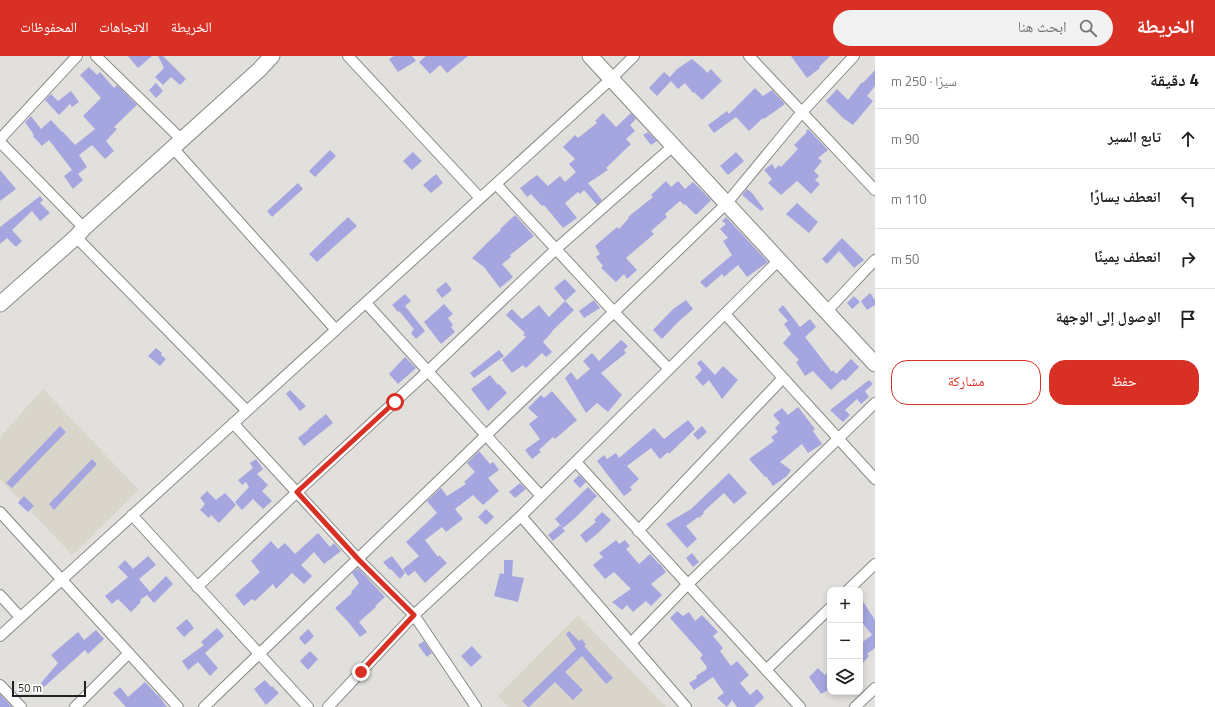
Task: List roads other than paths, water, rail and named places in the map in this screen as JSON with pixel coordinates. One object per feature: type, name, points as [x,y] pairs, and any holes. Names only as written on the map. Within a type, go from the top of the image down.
[{"type":"street","points":[[0,139],[77,56]]},
{"type":"street","points":[[96,56],[178,144],[336,330]]},
{"type":"street","points":[[348,56],[480,198]]},
{"type":"street","points":[[590,56],[875,364]]},
{"type":"street","points":[[0,636],[611,79],[634,56]]},
{"type":"street","points":[[749,56],[875,190]]},
{"type":"street","points":[[204,707],[726,204],[802,112],[854,56]]},
{"type":"street","points":[[0,304],[260,70],[270,57]]},
{"type":"street","points":[[0,142],[80,233],[247,411]]},
{"type":"street","points":[[197,587],[556,249],[673,146]]},
{"type":"street","points":[[496,184],[614,312],[669,369]]},
{"type":"street","points":[[328,707],[414,615],[521,516],[779,260]]},
{"type":"street","points":[[826,311],[875,260]]},
{"type":"street","points":[[366,303],[541,496]]},
{"type":"street","points":[[725,314],[875,479]]},
{"type":"street","points":[[638,531],[783,378]]},
{"type":"street","points":[[631,643],[687,584],[875,403]]},
{"type":"street","points":[[233,423],[358,559],[414,615],[476,707]]},
{"type":"street","points":[[576,462],[800,707]]},
{"type":"street","points":[[0,512],[178,707]]},
{"type":"street","points":[[132,515],[308,707]]},
{"type":"street","points":[[521,516],[686,707]]},
{"type":"street","points":[[851,587],[875,564]]},
{"type":"street","points":[[0,595],[20,617]]},
{"type":"street","points":[[766,670],[827,611]]},
{"type":"street","points":[[76,707],[129,653]]},
{"type":"street","points":[[0,685],[21,707]]},
{"type":"street","points":[[855,707],[875,688]]}]
